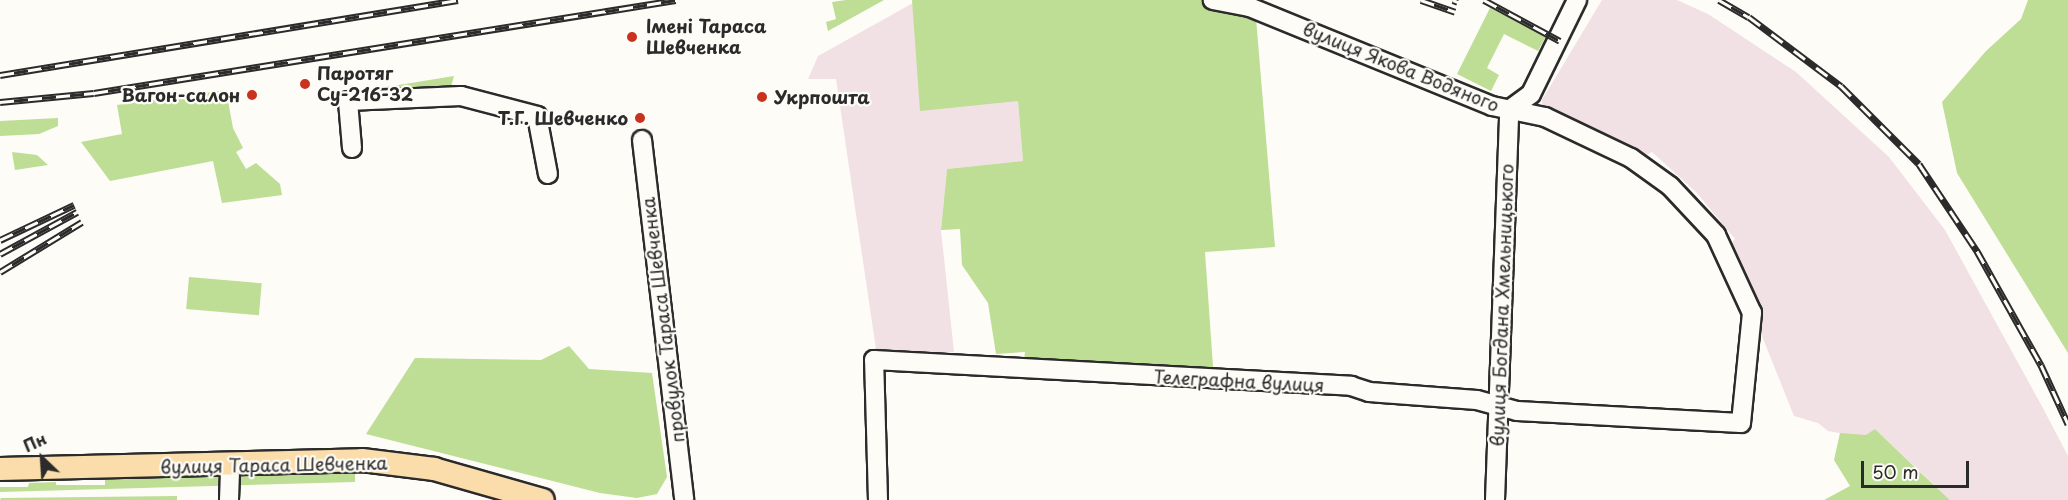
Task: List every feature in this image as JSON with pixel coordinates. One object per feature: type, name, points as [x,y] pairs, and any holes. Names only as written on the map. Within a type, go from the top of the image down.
[{"type":"main road","name":"вулиця Тараса Шевченка","points":[[0,469],[400,463],[543,500]]},
{"type":"street","name":"вулиця Якова Водяного","points":[[1213,0],[1249,7],[1509,110],[1545,117],[1631,158],[1670,186],[1716,235],[1752,313],[1741,423]]},
{"type":"street","points":[[1509,110],[1531,94],[1577,0]]},
{"type":"street","points":[[352,148],[348,101],[461,96],[537,116],[548,174]]},
{"type":"street","name":"вулиця Богдана Хмельницького","points":[[1495,500],[1509,110]]},
{"type":"street","name":"провулок Тараса Шевченка","points":[[642,140],[684,500]]},
{"type":"street","name":"Телеграфна вулиця","points":[[878,500],[874,360],[1351,386],[1370,392],[1477,400],[1517,411],[1741,423]]},
{"type":"street","points":[[229,500],[230,465]]},
{"type":"shaded area","points":[[1602,0],[1677,0],[1708,14],[1796,72],[1889,157],[1945,230],[2044,410],[2068,456],[2068,500],[1950,500],[1875,429],[1867,435],[1850,435],[1828,431],[1818,423],[1794,416],[1727,249],[1735,239],[1697,193],[1652,152],[1643,157],[1543,110],[1542,100]]},
{"type":"shaded area","points":[[913,3],[1018,101],[1023,161],[947,169],[941,230],[954,352],[877,356],[836,79],[808,79],[818,56]]},
{"type":"green space","points":[[884,0],[828,31],[826,22],[836,19],[832,2]]},
{"type":"green space","points":[[912,0],[1213,0],[1256,18],[1275,247],[1205,252],[1214,381],[1023,369],[1025,352],[996,354],[988,303],[962,265],[960,229],[941,230],[947,169],[1023,161],[1018,101],[920,111]]},
{"type":"green space","points":[[2028,0],[2068,0],[2068,353],[1957,173],[1942,102],[1986,51],[2021,19]]},
{"type":"green space","points":[[1490,8],[1546,36],[1538,51],[1504,34],[1487,68],[1499,75],[1491,91],[1457,74]]},
{"type":"green space","points":[[454,76],[450,90],[422,95],[325,97]]},
{"type":"green space","points":[[226,90],[233,128],[243,148],[236,152],[246,169],[256,163],[280,184],[282,195],[222,203],[213,161],[110,181],[81,142],[122,134],[117,105]]},
{"type":"green space","points":[[58,118],[58,126],[39,134],[0,136],[0,121]]},
{"type":"green space","points":[[12,152],[37,155],[48,165],[15,170]]},
{"type":"green space","points":[[189,277],[262,283],[259,315],[186,309]]},
{"type":"green space","points":[[569,346],[589,369],[652,373],[667,477],[657,494],[637,498],[600,493],[366,434],[415,358],[541,360]]},
{"type":"green space","points":[[1875,429],[1950,500],[1824,500],[1850,486],[1834,460],[1840,433],[1866,435]]},
{"type":"green space","points":[[355,470],[355,482],[0,492],[0,487],[28,487],[29,483],[105,485],[105,480]]},
{"type":"green space","points":[[177,496],[177,500],[0,500],[1,498]]},
{"type":"railway","points":[[0,75],[458,0]]},
{"type":"railway","points":[[0,102],[94,93],[676,0]]},
{"type":"railway","points":[[1421,0],[1455,12]]},
{"type":"railway","points":[[1453,0],[1458,2]]},
{"type":"railway","points":[[1484,0],[1560,41]]},
{"type":"railway","points":[[1719,0],[1749,17],[1841,86],[1919,164],[1977,251],[2041,365],[2068,424]]},
{"type":"railway","points":[[0,240],[74,205]]},
{"type":"railway","points":[[0,254],[77,212]]},
{"type":"railway","points":[[0,272],[82,222]]},
{"type":"place","name":"Імені Тараса Шевченка","points":[[632,37]]},
{"type":"place","name":"Паротяг Су-216-32","points":[[305,84]]},
{"type":"place","name":"Вагон-салон","points":[[252,95]]},
{"type":"place","name":"Укрпошта","points":[[762,97]]},
{"type":"place","name":"Т.Г. Шевченко","points":[[640,118]]}]
